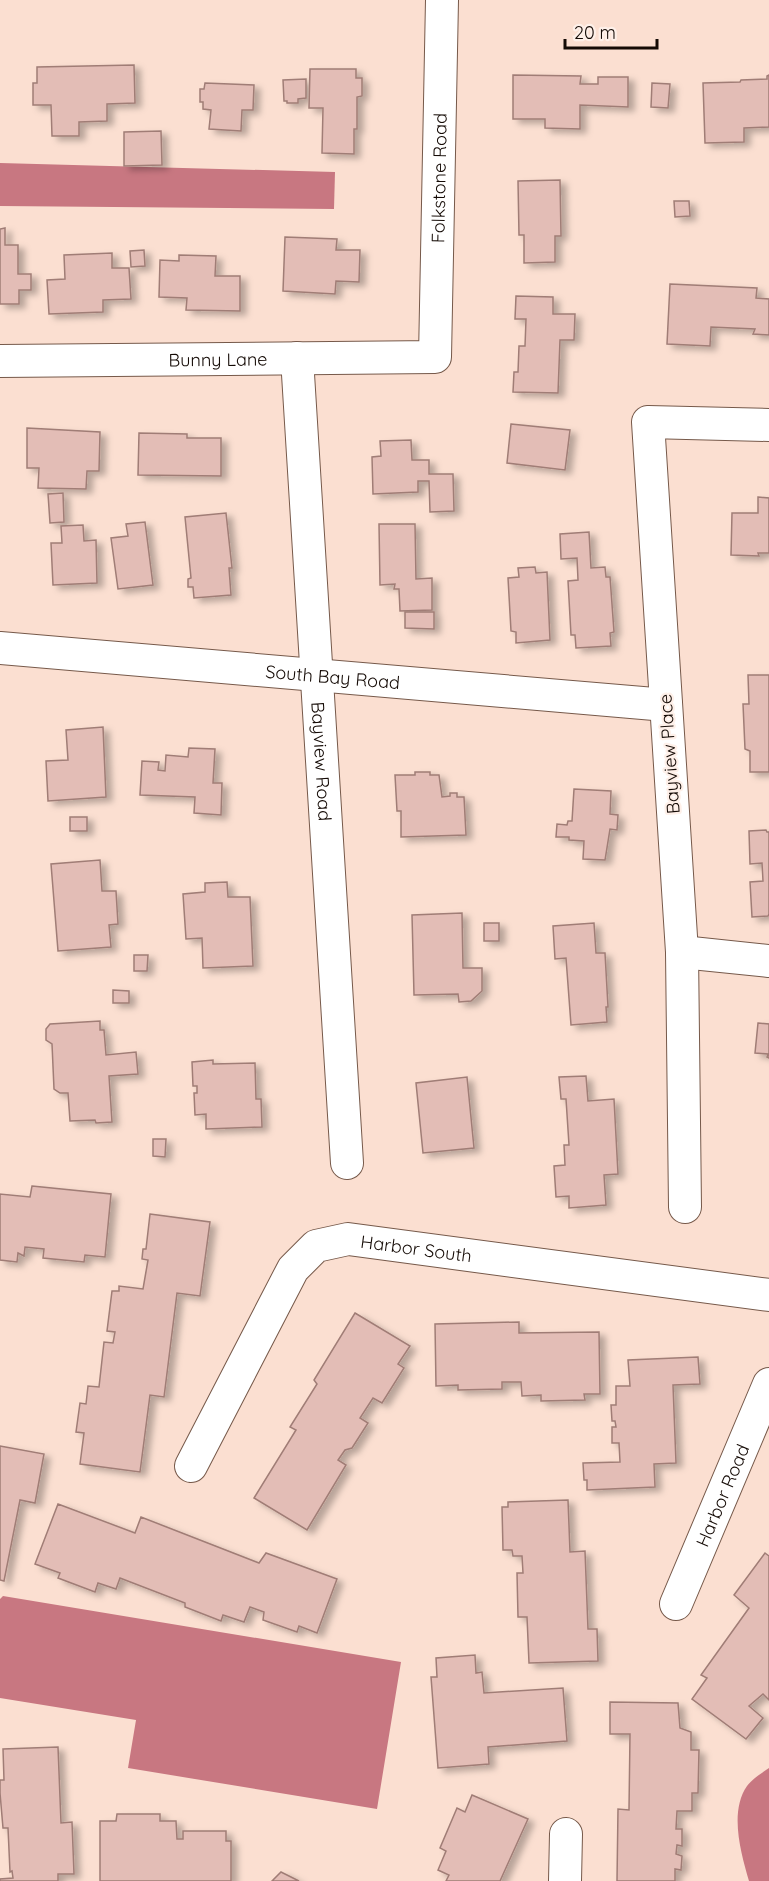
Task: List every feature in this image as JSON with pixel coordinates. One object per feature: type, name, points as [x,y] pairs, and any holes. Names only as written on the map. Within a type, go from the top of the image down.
[{"type":"street","name":"Folkstone Road","points":[[435,357],[442,0]]},
{"type":"street","name":"Bunny Lane","points":[[0,361],[435,357]]},
{"type":"street","name":"Bayview Road","points":[[297,358],[347,1163]]},
{"type":"street","name":"Bayview Place","points":[[685,1207],[682,952],[648,422],[769,425]]},
{"type":"street","name":"South Bay Road","points":[[0,648],[666,705]]},
{"type":"street","points":[[682,952],[769,961]]},
{"type":"street","name":"Harbor South","points":[[190,1466],[293,1269],[316,1246],[348,1239],[769,1295]]},
{"type":"street","name":"Harbor Road","points":[[676,1604],[769,1384]]},
{"type":"street","points":[[565,1881],[566,1834]]},
{"type":"shaded area","points":[[0,163],[335,172],[334,209],[0,206]]},
{"type":"shaded area","points":[[3,1596],[401,1662],[377,1809],[128,1768],[136,1720],[0,1698],[0,1599]]},
{"type":"shaded area","points":[[769,1768],[769,1881],[749,1881],[738,1833],[739,1808],[747,1786]]},
{"type":"building","points":[[134,65],[135,103],[107,104],[107,121],[79,122],[79,136],[52,136],[51,105],[33,105],[33,83],[37,83],[37,67]]},
{"type":"building","points":[[310,69],[356,69],[356,78],[362,78],[362,96],[357,97],[354,154],[322,153],[323,108],[309,108]]},
{"type":"building","points":[[513,75],[581,76],[580,84],[598,84],[598,77],[628,77],[628,107],[580,105],[580,129],[545,128],[545,119],[513,119]]},
{"type":"building","points":[[769,75],[769,127],[744,128],[744,142],[705,143],[703,83],[767,79]]},
{"type":"building","points":[[306,79],[306,98],[298,99],[298,103],[284,101],[283,80]]},
{"type":"building","points":[[205,83],[254,85],[253,110],[242,110],[241,131],[209,129],[211,110],[203,109],[203,102],[200,102],[200,89],[204,89]]},
{"type":"building","points":[[652,83],[670,84],[668,108],[651,107]]},
{"type":"building","points":[[161,131],[162,165],[124,166],[124,132]]},
{"type":"building","points":[[560,180],[561,236],[555,236],[555,262],[524,263],[524,235],[519,235],[518,181]]},
{"type":"building","points":[[674,201],[689,201],[690,216],[675,217]]},
{"type":"building","points":[[5,228],[5,245],[18,245],[18,274],[31,274],[31,290],[19,290],[19,304],[0,304],[0,229]]},
{"type":"building","points":[[285,237],[337,239],[336,250],[360,250],[359,282],[336,281],[335,294],[283,291]]},
{"type":"building","points":[[144,250],[145,266],[131,267],[130,251]]},
{"type":"building","points":[[112,253],[112,268],[129,268],[131,299],[103,300],[103,312],[49,314],[47,280],[65,279],[64,255]]},
{"type":"building","points":[[179,255],[216,256],[215,276],[240,276],[240,311],[186,310],[187,298],[159,297],[160,260],[179,261]]},
{"type":"building","points":[[670,284],[757,288],[756,298],[769,299],[769,335],[753,334],[755,329],[711,327],[710,346],[667,344]]},
{"type":"building","points":[[516,296],[553,297],[553,314],[575,314],[574,340],[560,340],[558,393],[513,392],[514,372],[518,372],[519,346],[525,346],[526,319],[515,319]]},
{"type":"building","points":[[511,424],[570,430],[565,470],[507,463]]},
{"type":"building","points":[[27,428],[100,432],[99,471],[87,471],[86,489],[38,488],[39,468],[27,468]]},
{"type":"building","points":[[139,433],[187,434],[187,438],[221,438],[221,476],[138,475]]},
{"type":"building","points":[[411,440],[412,460],[429,460],[429,474],[453,474],[454,511],[430,512],[429,481],[418,481],[418,492],[373,494],[372,457],[381,456],[380,441]]},
{"type":"building","points":[[63,493],[64,522],[50,523],[48,494]]},
{"type":"building","points":[[758,497],[769,498],[769,553],[758,553],[759,556],[731,555],[732,513],[758,513]]},
{"type":"building","points":[[226,513],[232,568],[229,568],[231,595],[194,598],[193,587],[188,587],[188,579],[191,578],[185,517]]},
{"type":"building","points":[[145,522],[153,585],[118,589],[111,538],[128,536],[126,524]]},
{"type":"building","points":[[379,524],[415,524],[416,579],[432,578],[432,610],[400,611],[399,589],[394,589],[395,584],[380,585]]},
{"type":"building","points":[[83,525],[84,541],[96,540],[97,583],[53,585],[51,543],[62,543],[61,526]]},
{"type":"building","points":[[589,532],[591,568],[605,567],[606,577],[610,577],[614,632],[610,633],[611,646],[576,648],[575,635],[571,635],[568,581],[578,580],[577,558],[561,559],[560,534]]},
{"type":"building","points":[[535,567],[536,573],[547,572],[550,640],[516,643],[516,632],[511,631],[508,578],[519,577],[518,568]]},
{"type":"building","points":[[405,612],[434,612],[434,629],[405,628]]},
{"type":"building","points":[[748,675],[769,675],[769,772],[750,772],[750,751],[745,749],[743,704],[749,704]]},
{"type":"building","points":[[103,727],[106,797],[48,801],[46,761],[68,760],[66,730]]},
{"type":"building","points":[[189,748],[215,749],[213,783],[222,783],[221,815],[194,813],[195,797],[140,795],[142,761],[159,762],[158,770],[165,771],[166,755],[188,757]]},
{"type":"building","points":[[415,772],[430,772],[430,775],[439,775],[442,797],[450,796],[450,793],[457,793],[457,797],[464,797],[466,835],[401,837],[401,811],[397,811],[395,775],[415,775]]},
{"type":"building","points":[[574,789],[611,791],[610,814],[618,815],[617,830],[610,829],[605,860],[583,859],[584,841],[569,840],[569,837],[556,837],[557,824],[567,825],[568,821],[572,821]]},
{"type":"building","points":[[70,817],[87,817],[87,831],[70,831]]},
{"type":"building","points":[[766,830],[769,832],[769,914],[752,917],[750,882],[763,881],[762,863],[750,864],[749,831]]},
{"type":"building","points":[[100,860],[102,891],[116,891],[118,924],[109,925],[111,947],[58,951],[51,864]]},
{"type":"building","points":[[227,882],[228,897],[250,897],[253,966],[203,968],[202,938],[186,939],[183,894],[205,892],[205,883]]},
{"type":"building","points":[[462,913],[463,968],[482,968],[482,991],[471,1001],[459,1002],[458,994],[414,995],[412,915]]},
{"type":"building","points":[[484,923],[499,923],[499,941],[484,941]]},
{"type":"building","points":[[594,923],[596,953],[605,953],[607,1022],[571,1025],[566,958],[555,959],[553,926]]},
{"type":"building","points":[[134,955],[148,955],[147,971],[134,971]]},
{"type":"building","points":[[113,990],[129,991],[129,1003],[113,1003]]},
{"type":"building","points":[[100,1021],[100,1030],[104,1030],[106,1055],[136,1052],[138,1074],[109,1076],[112,1122],[70,1121],[68,1093],[60,1093],[54,1089],[52,1044],[46,1040],[46,1029],[50,1024]]},
{"type":"building","points":[[758,1023],[769,1024],[769,1058],[768,1054],[755,1053]]},
{"type":"building","points":[[213,1060],[213,1064],[255,1063],[256,1099],[261,1099],[262,1127],[206,1129],[206,1114],[195,1115],[194,1093],[197,1093],[197,1086],[193,1086],[192,1062]]},
{"type":"building","points":[[586,1076],[588,1101],[614,1099],[618,1174],[604,1175],[606,1205],[569,1208],[569,1196],[556,1197],[554,1166],[565,1165],[564,1145],[569,1145],[566,1099],[561,1099],[559,1077]]},
{"type":"building","points":[[467,1077],[474,1148],[423,1153],[416,1083]]},
{"type":"building","points":[[153,1139],[166,1139],[165,1157],[153,1156]]},
{"type":"building","points":[[32,1186],[111,1194],[105,1257],[85,1255],[84,1262],[43,1258],[44,1249],[25,1247],[24,1256],[18,1253],[17,1262],[0,1260],[0,1194],[30,1197]]},
{"type":"building","points":[[150,1214],[210,1222],[200,1296],[177,1293],[164,1397],[150,1395],[140,1472],[80,1464],[84,1433],[76,1432],[80,1403],[86,1404],[88,1386],[99,1387],[104,1342],[113,1343],[115,1332],[107,1331],[112,1291],[119,1291],[119,1286],[143,1289],[148,1260],[142,1259],[143,1249],[146,1249]]},
{"type":"building","points":[[355,1313],[410,1346],[398,1364],[404,1368],[382,1403],[373,1398],[360,1418],[368,1423],[352,1448],[345,1450],[338,1460],[346,1465],[307,1530],[254,1498],[296,1430],[290,1427],[317,1384],[314,1380]]},
{"type":"building","points":[[519,1322],[519,1333],[599,1332],[600,1394],[584,1394],[585,1400],[541,1401],[541,1395],[522,1396],[521,1382],[502,1382],[502,1389],[458,1390],[458,1385],[436,1386],[435,1324]]},
{"type":"building","points":[[698,1357],[700,1384],[673,1385],[676,1463],[654,1464],[655,1487],[587,1490],[583,1463],[620,1462],[619,1443],[612,1443],[612,1427],[616,1427],[615,1421],[612,1421],[611,1405],[616,1405],[616,1386],[630,1386],[628,1360]]},
{"type":"building","points":[[0,1446],[44,1454],[35,1503],[20,1500],[4,1581],[0,1580]]},
{"type":"building","points":[[568,1500],[570,1552],[585,1551],[588,1629],[597,1629],[598,1661],[529,1663],[527,1617],[518,1617],[517,1573],[523,1573],[522,1556],[513,1556],[512,1550],[503,1550],[502,1507],[508,1507],[508,1502]]},
{"type":"building","points":[[58,1504],[135,1533],[141,1517],[259,1563],[266,1553],[337,1579],[317,1633],[299,1626],[297,1632],[263,1620],[264,1612],[250,1607],[244,1622],[223,1615],[221,1621],[185,1607],[185,1603],[120,1578],[116,1589],[98,1583],[95,1592],[58,1578],[60,1573],[35,1564]]},
{"type":"building","points":[[765,1553],[769,1556],[769,1700],[763,1694],[749,1706],[763,1718],[746,1739],[692,1699],[707,1678],[701,1675],[749,1608],[734,1595]]},
{"type":"building","points":[[475,1655],[476,1673],[482,1672],[484,1693],[563,1688],[567,1741],[488,1747],[489,1764],[438,1768],[431,1677],[437,1677],[436,1658]]},
{"type":"building","points":[[610,1702],[678,1703],[680,1728],[691,1732],[691,1750],[699,1750],[698,1793],[692,1793],[692,1811],[677,1811],[676,1829],[682,1829],[682,1846],[677,1845],[676,1854],[682,1856],[681,1870],[675,1869],[675,1881],[617,1881],[618,1809],[629,1810],[630,1734],[610,1734]]},
{"type":"building","points":[[58,1747],[61,1823],[72,1822],[74,1874],[58,1874],[58,1881],[0,1881],[0,1879],[13,1878],[12,1871],[10,1872],[8,1828],[3,1828],[0,1793],[0,1780],[4,1780],[3,1749]]},
{"type":"building","points":[[472,1795],[528,1819],[500,1881],[446,1881],[449,1875],[438,1870],[446,1851],[440,1848],[457,1808],[465,1812]]},
{"type":"building","points":[[117,1814],[160,1814],[160,1821],[176,1821],[177,1839],[183,1839],[183,1831],[226,1831],[226,1841],[231,1841],[231,1881],[100,1881],[100,1821],[116,1821]]},
{"type":"building","points":[[281,1872],[299,1881],[272,1881]]}]
